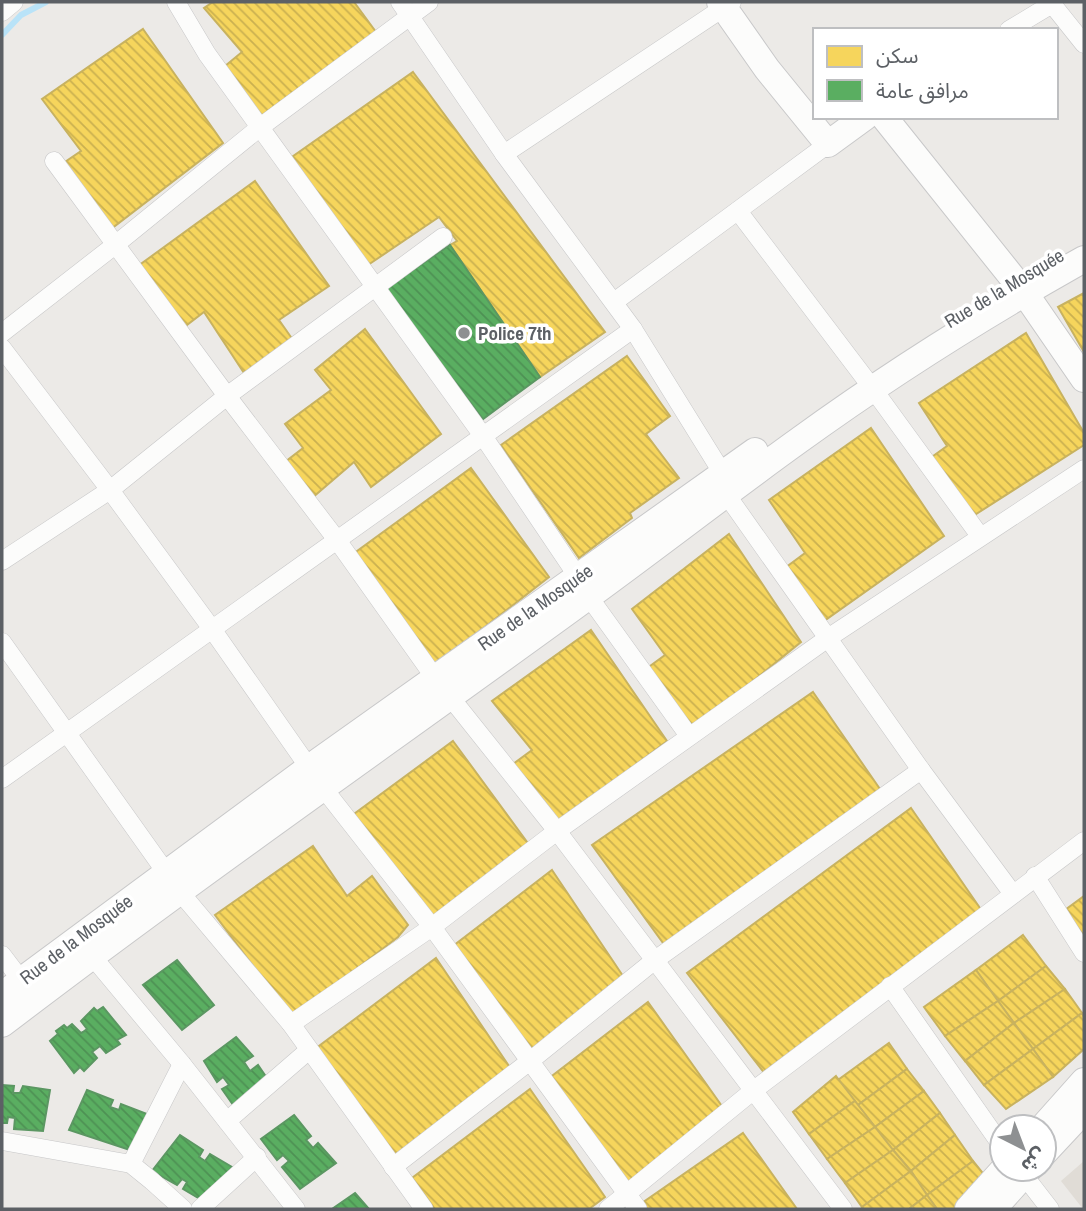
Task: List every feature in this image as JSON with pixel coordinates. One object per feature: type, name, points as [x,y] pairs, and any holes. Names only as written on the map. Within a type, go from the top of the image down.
[{"type":"main road","points":[[726,4],[767,69],[828,144],[862,119]]},
{"type":"main road","points":[[886,119],[1019,286],[1084,379]]},
{"type":"main road","name":"Rue de la Mosquée","points":[[12,988],[173,882],[868,382],[1084,242]]},
{"type":"main road","points":[[1019,286],[1084,259]]},
{"type":"main road","points":[[2,1024],[92,956],[173,882]]},
{"type":"main road","points":[[1055,1113],[1084,1081]]},
{"type":"main road","points":[[1058,1138],[1084,1110]]},
{"type":"main road","points":[[968,1209],[1003,1183]]},
{"type":"main road","points":[[993,1209],[1011,1183]]},
{"type":"street","points":[[2,12],[14,2]]},
{"type":"street","points":[[176,2],[206,54],[483,436],[583,587],[689,736]]},
{"type":"street","points":[[2,333],[115,246],[405,8],[429,2]]},
{"type":"street","points":[[1012,28],[1052,3],[1084,44]]},
{"type":"street","points":[[504,154],[726,4]]},
{"type":"street","points":[[405,8],[504,154],[634,329],[724,484],[828,638],[1013,894]]},
{"type":"street","points":[[614,302],[828,144]]},
{"type":"street","points":[[54,161],[337,540],[442,687],[557,831],[843,1209]]},
{"type":"street","points":[[738,211],[868,382],[980,536]]},
{"type":"street","points":[[2,561],[110,490],[227,396],[443,237]]},
{"type":"street","points":[[2,779],[634,329]]},
{"type":"street","points":[[2,348],[110,490],[317,778],[432,927],[633,1202]]},
{"type":"street","points":[[291,1024],[432,927],[557,831],[828,638],[1084,469]]},
{"type":"street","points":[[2,642],[173,882],[291,1024],[424,1209]]},
{"type":"street","points":[[393,1167],[655,960],[921,770]]},
{"type":"street","points":[[608,1209],[633,1202],[754,1090],[1084,841]]},
{"type":"street","points":[[1035,876],[1084,953]]},
{"type":"street","points":[[2,955],[12,988]]},
{"type":"street","points":[[92,956],[257,1157],[296,1209]]},
{"type":"street","points":[[890,986],[988,1126]]},
{"type":"street","points":[[227,1121],[309,1050]]},
{"type":"street","points":[[131,1164],[182,1064]]},
{"type":"street","points":[[2,1142],[131,1164],[183,1209]]},
{"type":"street","points":[[200,1209],[257,1157]]},
{"type":"street","points":[[1029,1183],[1050,1209]]},
{"type":"shaded area","points":[[1084,1161],[1084,1209],[1083,1209],[1061,1181]]},
{"type":"building: سكن","points":[[213,2],[354,2],[376,32],[261,116],[224,67],[242,52],[204,8]]},
{"type":"building: سكن","points":[[143,29],[223,143],[111,229],[62,164],[81,151],[42,99]]},
{"type":"building: سكن","points":[[413,72],[605,332],[540,377],[450,245],[457,241],[439,217],[368,265],[289,159]]},
{"type":"building: سكن","points":[[255,181],[329,286],[279,320],[293,340],[246,376],[204,312],[183,328],[138,266]]},
{"type":"building: سكن","points":[[1084,293],[1084,352],[1058,307]]},
{"type":"building: سكن","points":[[365,329],[441,434],[371,487],[354,462],[312,498],[285,462],[303,448],[285,424],[331,390],[315,370]]},
{"type":"building: سكن","points":[[1026,333],[1084,433],[1084,445],[970,518],[929,459],[947,446],[919,403]]},
{"type":"building: سكن","points":[[627,356],[670,416],[646,434],[679,478],[630,513],[632,518],[579,558],[501,445]]},
{"type":"building: سكن","points":[[871,428],[944,536],[824,621],[785,568],[805,553],[769,500]]},
{"type":"building: سكن","points":[[471,468],[549,577],[436,665],[353,554]]},
{"type":"building: سكن","points":[[729,534],[801,642],[711,715],[687,727],[646,669],[665,655],[632,609]]},
{"type":"building: سكن","points":[[591,630],[667,741],[558,824],[509,767],[532,750],[492,701]]},
{"type":"building: سكن","points":[[813,692],[882,792],[666,947],[592,845]]},
{"type":"building: سكن","points":[[453,741],[530,846],[432,917],[354,814]]},
{"type":"building: سكن","points":[[911,808],[982,911],[765,1074],[687,973]]},
{"type":"building: سكن","points":[[313,846],[347,896],[372,876],[408,925],[398,937],[292,1018],[215,915]]},
{"type":"building: سكن","points":[[552,870],[625,979],[530,1056],[453,946]]},
{"type":"building: سكن","points":[[1084,896],[1084,936],[1065,910]]},
{"type":"building: سكن","points":[[1023,935],[1046,966],[998,1001],[976,970]]},
{"type":"building: سكن","points":[[436,958],[511,1069],[393,1158],[315,1049]]},
{"type":"building: سكن","points":[[1046,966],[1065,989],[1014,1023],[998,1001]]},
{"type":"building: سكن","points":[[976,970],[998,1001],[945,1036],[924,1007]]},
{"type":"building: سكن","points":[[1065,989],[1082,1013],[1033,1049],[1014,1023]]},
{"type":"building: سكن","points":[[998,1001],[1014,1023],[965,1061],[945,1036]]},
{"type":"building: سكن","points":[[648,1002],[724,1109],[625,1185],[548,1079]]},
{"type":"building: سكن","points":[[1082,1013],[1084,1049],[1053,1077],[1033,1049]]},
{"type":"building: سكن","points":[[1014,1023],[1033,1049],[984,1085],[965,1061]]},
{"type":"building: سكن","points":[[889,1043],[907,1069],[858,1105],[838,1080]]},
{"type":"building: سكن","points":[[1033,1049],[1053,1077],[1006,1109],[984,1085]]},
{"type":"building: سكن","points":[[907,1069],[924,1091],[875,1127],[858,1105]]},
{"type":"building: سكن","points":[[836,1076],[855,1101],[809,1134],[793,1112]]},
{"type":"building: سكن","points":[[530,1089],[605,1197],[589,1209],[435,1209],[412,1178]]},
{"type":"building: سكن","points":[[924,1091],[940,1113],[893,1150],[875,1127]]},
{"type":"building: سكن","points":[[855,1101],[875,1127],[827,1159],[809,1134]]},
{"type":"building: سكن","points":[[940,1113],[955,1135],[911,1171],[893,1150]]},
{"type":"building: سكن","points":[[875,1127],[893,1150],[845,1183],[827,1159]]},
{"type":"building: سكن","points":[[743,1133],[797,1209],[647,1209],[642,1203]]},
{"type":"building: سكن","points":[[955,1135],[973,1161],[927,1195],[911,1171]]},
{"type":"building: سكن","points":[[893,1150],[911,1171],[862,1207],[845,1183]]},
{"type":"building: سكن","points":[[973,1161],[988,1180],[989,1183],[954,1209],[937,1209],[927,1195]]},
{"type":"building: سكن","points":[[911,1171],[927,1195],[909,1209],[862,1207]]},
{"type":"building: سكن","points":[[927,1195],[937,1209],[909,1209]]},
{"type":"building: مرافق عامة","name":"Police 7th","points":[[450,245],[540,377],[483,419],[385,289]]},
{"type":"building: مرافق عامة","points":[[177,960],[214,1005],[182,1030],[143,985]]},
{"type":"building: مرافق عامة","points":[[103,1007],[126,1035],[117,1040],[120,1044],[106,1053],[100,1046],[92,1052],[97,1058],[84,1071],[80,1067],[74,1073],[50,1041],[64,1025],[67,1028],[72,1024],[83,1032],[87,1029],[81,1021],[94,1008],[97,1011]]},
{"type":"building: مرافق عامة","points":[[236,1037],[253,1056],[244,1062],[250,1071],[258,1065],[269,1081],[236,1109],[222,1089],[229,1085],[223,1077],[217,1082],[204,1061]]},
{"type":"building: مرافق عامة","points":[[2,1085],[14,1086],[13,1093],[20,1093],[23,1086],[50,1090],[43,1131],[14,1129],[15,1118],[8,1117],[7,1123],[2,1123]]},
{"type":"building: مرافق عامة","points":[[87,1090],[113,1100],[110,1107],[119,1110],[121,1104],[147,1114],[130,1150],[69,1130]]},
{"type":"building: مرافق عامة","points":[[294,1115],[311,1136],[306,1140],[313,1148],[318,1143],[336,1163],[300,1189],[282,1167],[289,1161],[283,1155],[277,1160],[261,1139]]},
{"type":"building: مرافق عامة","points":[[180,1135],[203,1150],[199,1157],[205,1161],[210,1154],[232,1167],[205,1202],[183,1189],[187,1182],[182,1179],[177,1185],[152,1171]]},
{"type":"building: مرافق عامة","points":[[355,1193],[369,1209],[332,1209]]},
{"type":"waterway","points":[[2,35],[21,15],[46,2]]},
{"type":"place","name":"Police 7th","points":[[464,333]]}]
